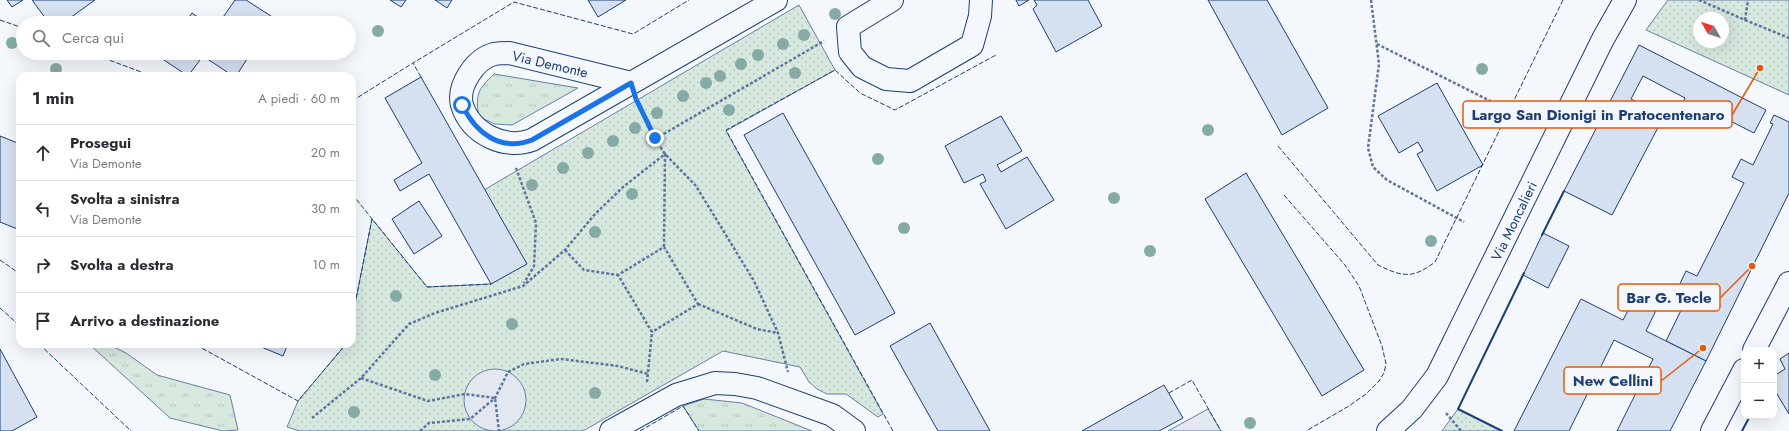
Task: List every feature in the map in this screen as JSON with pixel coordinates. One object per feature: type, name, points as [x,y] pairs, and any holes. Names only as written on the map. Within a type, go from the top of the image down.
[{"type":"street","name":"Via Demonte","points":[[631,83],[509,53],[493,54],[486,57],[472,71],[464,84],[461,94],[462,105],[469,119],[480,131],[493,139],[507,143],[521,144],[532,140],[631,83],[749,6],[776,0]]},
{"type":"street","points":[[892,0],[848,27],[850,52],[862,67],[886,80],[910,80],[972,45],[980,16],[981,0]]},
{"type":"street","name":"Via Moncalieri","points":[[1388,431],[1412,409],[1437,376],[1600,46],[1625,0]]},
{"type":"street","points":[[1756,347],[1789,283]]},
{"type":"street","points":[[1712,431],[1741,376]]},
{"type":"street","points":[[611,431],[676,395],[714,383],[735,384],[756,388],[832,415],[854,431]]},
{"type":"path","points":[[1371,0],[1379,64],[1368,148],[1373,167],[1387,180],[1464,222]]},
{"type":"path","points":[[1699,0],[1789,38]]},
{"type":"path","points":[[1745,20],[1748,0]]},
{"type":"path","points":[[655,138],[848,27]]},
{"type":"path","points":[[1377,43],[1518,115]]},
{"type":"path","points":[[631,83],[636,99],[655,138],[665,154],[696,186],[754,281],[778,333],[794,402]]},
{"type":"path","points":[[507,143],[536,223],[534,266],[523,286]]},
{"type":"path","points":[[665,154],[664,247],[698,304],[757,329],[778,333]]},
{"type":"path","points":[[312,418],[361,378],[409,324],[435,313],[523,286],[565,250],[594,214],[623,187],[665,154]]},
{"type":"path","points":[[565,250],[584,270],[618,275],[664,247]]},
{"type":"path","points":[[618,275],[652,332],[643,414]]},
{"type":"path","points":[[652,332],[698,304]]},
{"type":"path","points":[[420,431],[429,424],[470,419],[495,398],[508,372],[524,364],[561,359],[618,366],[648,374]]},
{"type":"path","points":[[361,378],[428,401],[465,394],[495,398]]},
{"type":"path","points":[[495,398],[499,431]]},
{"type":"path","points":[[1446,413],[1461,431]]},
{"type":"green space","points":[[1668,0],[1789,0],[1789,95],[1646,30]]},
{"type":"green space","points":[[799,5],[835,70],[726,131],[883,414],[878,417],[846,394],[827,394],[817,389],[809,382],[800,367],[723,351],[583,431],[300,431],[287,427],[298,401],[343,348],[356,348],[356,299],[372,219],[427,287],[492,284],[484,190]]},
{"type":"green space","points":[[494,74],[578,88],[512,125],[495,124],[479,117],[477,103],[481,88]]},
{"type":"green space","points":[[93,348],[116,348],[126,353],[157,375],[230,395],[238,430],[223,431],[170,418]]},
{"type":"green space","points":[[704,399],[742,403],[812,431],[699,431],[683,406]]},
{"type":"green space","points":[[1458,409],[1502,431],[1442,431]]},
{"type":"shaded area","points":[[495,369],[507,371],[517,378],[524,388],[526,400],[524,412],[517,422],[507,429],[495,431],[483,429],[473,422],[466,412],[464,400],[466,388],[473,378],[483,371]]},
{"type":"shaded area","points":[[1208,409],[1221,431],[1168,431]]},
{"type":"building","points":[[7,0],[23,0],[12,7]]},
{"type":"building","points":[[32,0],[95,0],[73,16],[44,16]]},
{"type":"building","points":[[235,0],[246,0],[271,16],[224,16]]},
{"type":"building","points":[[390,0],[406,0],[401,7]]},
{"type":"building","points":[[435,0],[452,0],[447,8]]},
{"type":"building","points":[[588,0],[626,0],[598,17]]},
{"type":"building","points":[[1016,0],[1029,0],[1019,6]]},
{"type":"building","points":[[1034,0],[1088,0],[1102,26],[1056,52],[1033,9],[1037,5]]},
{"type":"building","points":[[1208,0],[1267,0],[1328,108],[1282,135]]},
{"type":"building","points":[[1639,45],[1766,110],[1754,133],[1695,103],[1692,109],[1682,104],[1685,98],[1643,76],[1631,99],[1664,116],[1612,215],[1564,191]]},
{"type":"building","points":[[164,60],[200,60],[191,72],[182,72]]},
{"type":"building","points":[[209,60],[246,60],[239,72],[227,72]]},
{"type":"building","points":[[421,77],[527,264],[491,284],[429,174],[400,191],[394,180],[422,163],[385,98]]},
{"type":"building","points":[[1437,83],[1483,165],[1437,191],[1417,154],[1423,151],[1418,142],[1399,153],[1378,116]]},
{"type":"building","points":[[783,113],[895,313],[855,335],[744,135]]},
{"type":"building","points":[[1774,115],[1789,122],[1789,193],[1706,361],[1666,341],[1688,296],[1677,290],[1686,271],[1697,276],[1744,183],[1732,177],[1741,159],[1753,165],[1773,124],[1770,123]]},
{"type":"building","points":[[1001,116],[1022,151],[997,165],[1001,172],[1027,157],[1054,200],[1006,229],[980,184],[986,181],[983,174],[964,183],[945,146]]},
{"type":"building","points":[[0,136],[16,142],[16,228],[0,222]]},
{"type":"building","points":[[1246,173],[1364,370],[1322,396],[1205,199]]},
{"type":"building","points":[[419,201],[442,236],[414,254],[392,219]]},
{"type":"building","points":[[1543,233],[1569,246],[1548,288],[1523,275]]},
{"type":"building","points":[[1639,289],[1661,300],[1646,331],[1706,361],[1670,431],[1617,431],[1653,359],[1614,340],[1569,431],[1514,431],[1581,299],[1623,320]]},
{"type":"building","points":[[930,323],[990,431],[938,431],[890,346]]},
{"type":"building","points":[[264,348],[286,348],[283,356]]},
{"type":"building","points":[[0,349],[37,417],[12,431],[0,431]]},
{"type":"building","points":[[1789,353],[1789,414],[1777,394],[1777,374],[1785,369],[1780,359]]},
{"type":"building","points":[[1164,385],[1183,418],[1159,431],[1082,431]]},
{"type":"fence","points":[[421,77],[413,63],[514,2],[633,34],[689,0]]},
{"type":"fence","points":[[1278,146],[1378,265],[1401,274],[1414,274],[1427,268],[1435,262],[1563,0]]},
{"type":"fence","points":[[0,20],[16,26]]},
{"type":"fence","points":[[893,431],[726,130],[835,70],[860,93],[895,110],[996,55]]},
{"type":"fence","points":[[109,60],[141,72]]},
{"type":"fence","points":[[356,99],[413,63]]},
{"type":"fence","points":[[1284,195],[1345,265],[1359,286],[1382,346],[1386,364],[1384,373],[1379,381],[1366,394],[1349,406],[1306,431]]},
{"type":"fence","points":[[356,199],[427,287],[491,284]]},
{"type":"fence","points":[[356,299],[372,219]]},
{"type":"fence","points":[[0,260],[16,271]]},
{"type":"fence","points":[[0,308],[16,322]]},
{"type":"fence","points":[[43,348],[131,431]]},
{"type":"fence","points":[[202,348],[298,401],[343,348]]},
{"type":"fence","points":[[1169,393],[1192,380],[1221,431]]},
{"type":"fence","points":[[640,431],[683,406],[699,431]]},
{"type":"wall","points":[[1542,235],[1564,191]]},
{"type":"wall","points":[[1502,431],[1458,409],[1524,273]]},
{"type":"wall","points":[[1742,431],[1748,419]]},
{"type":"place","name":"Largo San Dionigi in Pratocentenaro","points":[[1760,68]]},
{"type":"place","name":"Bar G. Tecle","points":[[1752,266]]},
{"type":"place","name":"New Cellini","points":[[1703,348]]},
{"type":"route","points":[[462,105],[469,119],[480,131],[493,139],[507,143],[521,144],[532,140],[631,83],[636,99],[655,138]]}]
